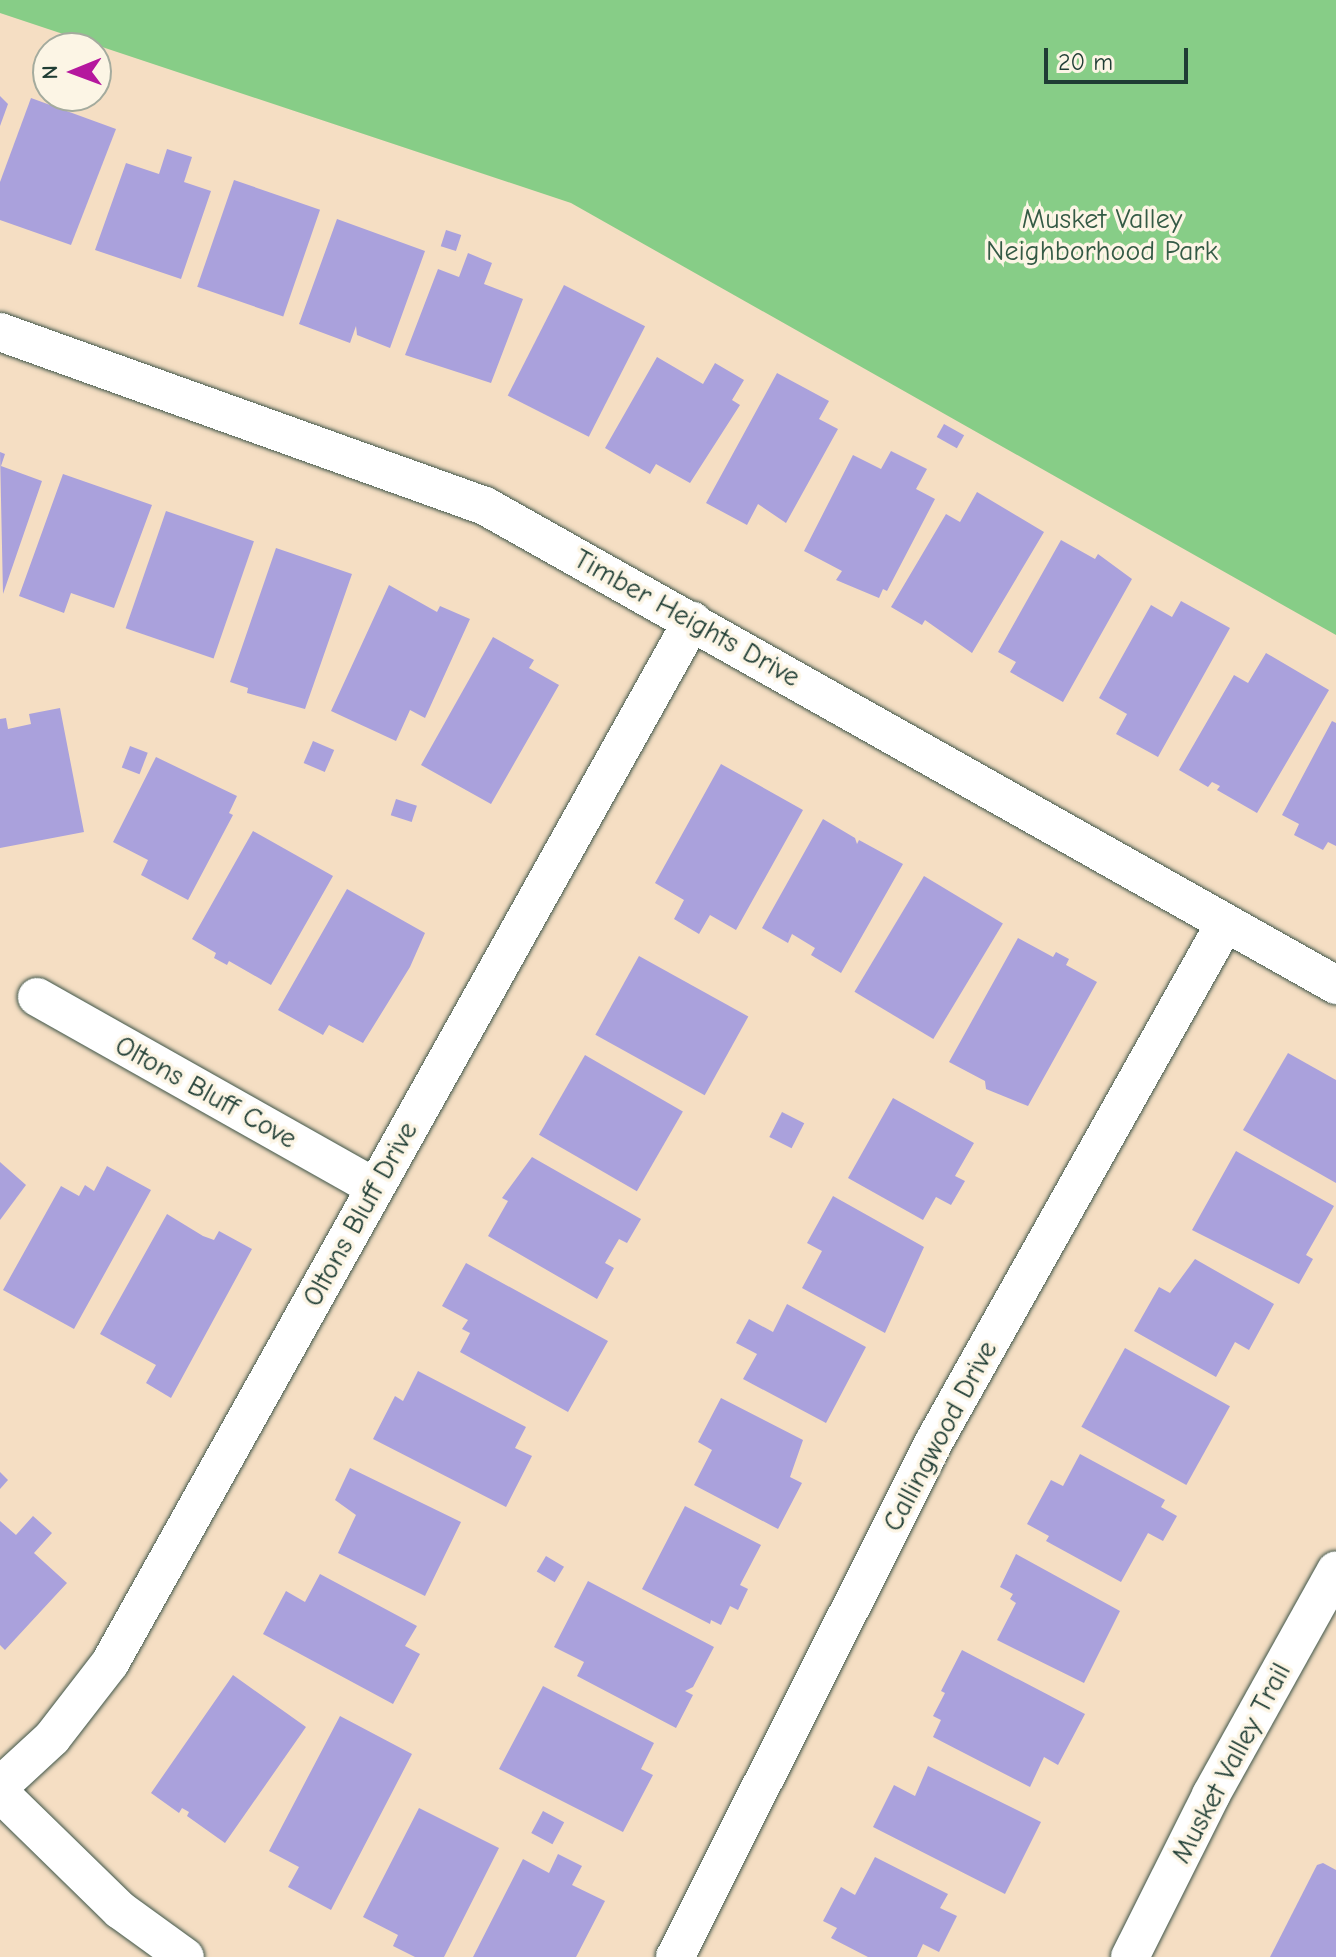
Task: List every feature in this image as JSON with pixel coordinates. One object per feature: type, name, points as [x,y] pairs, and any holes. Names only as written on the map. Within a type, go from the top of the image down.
[{"type":"street","name":"Timber Heights Drive","points":[[0,332],[485,506],[1224,925],[1336,985]]},
{"type":"street","name":"Oltons Bluff Drive","points":[[0,1786],[52,1738],[110,1663],[692,621]]},
{"type":"street","name":"Callingwood Drive","points":[[675,1957],[936,1438],[1224,925]]},
{"type":"street","name":"Oltons Bluff Cove","points":[[37,997],[374,1187]]},
{"type":"street","name":"Musket Valley Trail","points":[[1130,1957],[1211,1795],[1336,1570]]},
{"type":"street","points":[[0,1793],[120,1910],[185,1957]]},
{"type":"green space","name":"Musket Valley Neighborhood Park","points":[[0,0],[1336,0],[1336,635],[571,203],[112,50],[112,32],[57,32],[0,13]]},
{"type":"building","points":[[0,96],[8,104],[0,126]]},
{"type":"building","points":[[31,98],[32,112],[69,112],[116,129],[71,245],[0,220],[0,182]]},
{"type":"building","points":[[167,149],[192,157],[184,182],[211,191],[181,279],[95,250],[126,163],[159,174]]},
{"type":"building","points":[[234,180],[320,210],[283,316],[197,287]]},
{"type":"building","points":[[337,219],[425,251],[390,348],[357,335],[356,326],[350,343],[299,324]]},
{"type":"building","points":[[446,230],[461,235],[456,251],[441,246]]},
{"type":"building","points":[[468,253],[492,263],[484,284],[523,299],[491,383],[405,355],[438,269],[459,277]]},
{"type":"building","points":[[564,285],[645,326],[589,437],[508,395]]},
{"type":"building","points":[[657,357],[703,384],[715,363],[744,380],[732,400],[740,405],[690,483],[656,464],[650,474],[605,448]]},
{"type":"building","points":[[777,373],[829,401],[819,419],[838,429],[786,523],[758,504],[747,525],[706,503]]},
{"type":"building","points":[[944,424],[964,435],[957,448],[937,437]]},
{"type":"building","points":[[891,451],[927,469],[916,489],[935,499],[887,591],[883,589],[879,598],[836,580],[842,571],[804,551],[853,455],[881,469]]},
{"type":"building","points":[[0,452],[5,454],[1,466],[42,481],[3,594]]},
{"type":"building","points":[[63,474],[152,505],[114,608],[71,593],[64,613],[19,596]]},
{"type":"building","points":[[977,492],[1044,532],[972,653],[925,620],[922,625],[891,607],[946,514],[960,522]]},
{"type":"building","points":[[166,511],[254,541],[214,659],[126,628]]},
{"type":"building","points":[[1061,540],[1095,559],[1098,554],[1132,579],[1063,702],[1010,672],[1016,662],[998,652]]},
{"type":"building","points":[[276,548],[352,574],[305,709],[247,693],[248,688],[230,682]]},
{"type":"building","points":[[389,585],[437,612],[440,606],[470,619],[425,718],[410,710],[396,741],[331,711]]},
{"type":"building","points":[[1181,601],[1230,628],[1158,757],[1116,734],[1127,714],[1099,698],[1151,605],[1172,617]]},
{"type":"building","points":[[493,637],[534,660],[529,668],[559,685],[491,804],[421,765]]},
{"type":"building","points":[[1266,653],[1329,690],[1257,813],[1217,790],[1220,786],[1212,782],[1208,787],[1179,770],[1234,675],[1248,683]]},
{"type":"building","points":[[60,708],[84,832],[0,848],[0,719],[6,718],[8,729],[31,724],[29,714]]},
{"type":"building","points":[[1332,721],[1336,723],[1336,846],[1328,842],[1323,850],[1294,835],[1299,824],[1282,815]]},
{"type":"building","points":[[313,741],[334,750],[325,772],[304,763]]},
{"type":"building","points":[[130,746],[148,753],[139,774],[122,767]]},
{"type":"building","points":[[156,757],[237,796],[229,813],[233,815],[188,900],[141,875],[148,860],[113,842]]},
{"type":"building","points":[[721,764],[803,810],[736,930],[710,915],[699,934],[674,919],[684,900],[655,883]]},
{"type":"building","points":[[396,799],[417,806],[412,822],[391,815]]},
{"type":"building","points":[[823,819],[855,838],[857,844],[859,840],[903,864],[841,973],[811,955],[815,948],[792,934],[788,943],[762,928]]},
{"type":"building","points":[[253,831],[333,876],[271,985],[229,961],[227,965],[214,958],[216,953],[192,939]]},
{"type":"building","points":[[924,876],[1003,923],[933,1039],[854,992]]},
{"type":"building","points":[[347,889],[425,933],[410,967],[363,1043],[329,1025],[323,1035],[278,1010]]},
{"type":"building","points":[[1018,938],[1053,957],[1056,952],[1069,959],[1066,965],[1097,982],[1028,1106],[986,1089],[985,1081],[949,1062]]},
{"type":"building","points":[[639,956],[748,1017],[705,1095],[595,1035]]},
{"type":"building","points":[[1288,1053],[1336,1080],[1336,1183],[1243,1130]]},
{"type":"building","points":[[585,1055],[683,1112],[637,1191],[539,1135]]},
{"type":"building","points":[[893,1098],[974,1143],[955,1176],[965,1181],[951,1205],[936,1197],[923,1220],[848,1178]]},
{"type":"building","points":[[782,1112],[804,1123],[792,1148],[769,1137]]},
{"type":"building","points":[[1236,1151],[1334,1206],[1306,1255],[1313,1259],[1299,1284],[1192,1230]]},
{"type":"building","points":[[532,1157],[641,1219],[627,1243],[619,1239],[605,1263],[614,1268],[597,1299],[488,1236],[508,1201],[502,1198]]},
{"type":"building","points":[[0,1162],[26,1185],[0,1220]]},
{"type":"building","points":[[107,1166],[151,1190],[74,1329],[3,1290],[61,1186],[79,1196],[85,1185],[94,1191]]},
{"type":"building","points":[[833,1196],[924,1247],[885,1333],[802,1288],[822,1251],[807,1243]]},
{"type":"building","points":[[167,1214],[203,1236],[214,1240],[219,1231],[252,1249],[171,1398],[146,1383],[156,1365],[100,1334]]},
{"type":"building","points":[[1195,1259],[1274,1304],[1249,1350],[1235,1342],[1216,1377],[1134,1331],[1159,1287],[1170,1293]]},
{"type":"building","points":[[466,1263],[608,1341],[568,1412],[460,1352],[470,1333],[462,1329],[468,1320],[442,1306]]},
{"type":"building","points":[[787,1304],[866,1347],[826,1423],[743,1379],[757,1354],[736,1343],[749,1319],[773,1332]]},
{"type":"building","points":[[1125,1348],[1230,1406],[1186,1485],[1081,1427]]},
{"type":"building","points":[[418,1371],[526,1427],[515,1448],[532,1456],[506,1507],[373,1439],[395,1396],[403,1401]]},
{"type":"building","points":[[721,1398],[803,1440],[790,1477],[802,1483],[778,1529],[694,1485],[712,1450],[698,1442]]},
{"type":"building","points":[[1080,1454],[1165,1500],[1161,1507],[1177,1516],[1163,1541],[1148,1533],[1121,1582],[1046,1541],[1049,1536],[1027,1524],[1051,1480],[1063,1486]]},
{"type":"building","points":[[350,1468],[461,1522],[425,1596],[338,1553],[356,1515],[335,1500]]},
{"type":"building","points":[[0,1472],[8,1480],[0,1489]]},
{"type":"building","points":[[685,1506],[761,1545],[740,1585],[748,1589],[738,1610],[730,1606],[721,1625],[711,1620],[710,1624],[642,1589]]},
{"type":"building","points":[[33,1516],[52,1533],[34,1553],[67,1583],[5,1650],[0,1645],[0,1521],[16,1535]]},
{"type":"building","points":[[1016,1554],[1120,1611],[1084,1683],[997,1640],[1016,1603],[1010,1599],[1013,1594],[1000,1587]]},
{"type":"building","points":[[546,1556],[564,1567],[555,1582],[537,1571]]},
{"type":"building","points":[[320,1574],[417,1626],[405,1646],[420,1654],[393,1704],[263,1634],[286,1591],[305,1602]]},
{"type":"building","points":[[588,1581],[714,1647],[693,1687],[685,1691],[693,1695],[676,1728],[577,1676],[584,1662],[554,1647]]},
{"type":"building","points":[[962,1650],[1085,1714],[1058,1765],[1044,1757],[1030,1787],[933,1737],[941,1720],[933,1716],[945,1693],[941,1691]]},
{"type":"building","points":[[233,1675],[306,1727],[225,1843],[187,1816],[189,1812],[182,1808],[179,1813],[151,1793]]},
{"type":"building","points":[[543,1686],[654,1743],[641,1769],[653,1775],[623,1832],[499,1769]]},
{"type":"building","points":[[340,1716],[412,1754],[331,1910],[288,1887],[299,1867],[269,1851]]},
{"type":"building","points":[[928,1766],[1041,1822],[1005,1894],[873,1827],[894,1785],[915,1796]]},
{"type":"building","points":[[419,1808],[499,1848],[444,1957],[415,1957],[393,1946],[398,1935],[363,1917]]},
{"type":"building","points":[[543,1811],[564,1822],[552,1844],[531,1833]]},
{"type":"building","points":[[558,1854],[582,1866],[572,1885],[605,1901],[576,1957],[473,1957],[523,1859],[549,1873]]},
{"type":"building","points":[[875,1857],[948,1894],[940,1908],[957,1916],[939,1952],[923,1944],[917,1957],[868,1957],[831,1938],[837,1928],[823,1921],[841,1887],[855,1895]]},
{"type":"building","points":[[1323,1863],[1336,1870],[1336,1957],[1270,1957],[1317,1865]]}]
